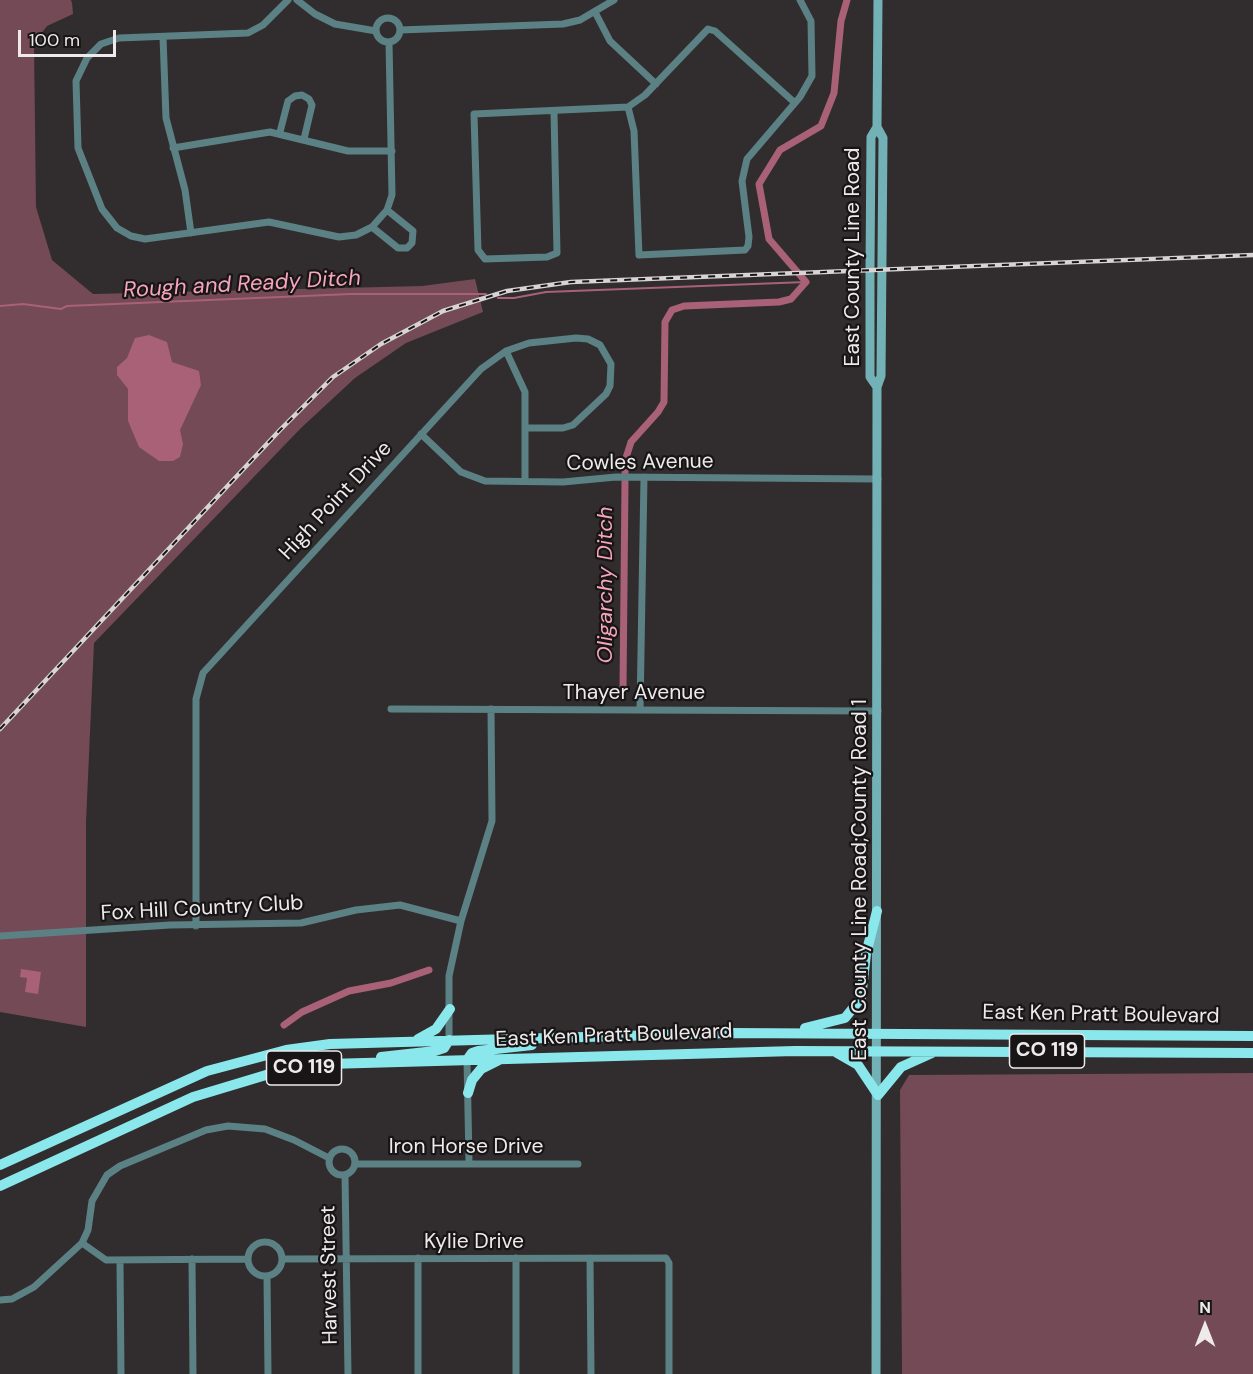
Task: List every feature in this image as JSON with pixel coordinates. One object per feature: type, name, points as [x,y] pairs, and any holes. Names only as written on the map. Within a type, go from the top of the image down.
[{"type":"highway","points":[[781,1033],[829,1024],[845,1018],[853,1010],[861,998],[866,954],[877,911]]},
{"type":"highway","points":[[412,1041],[436,1029],[450,1009]]},
{"type":"highway","name":"East Ken Pratt Boulevard","points":[[1,1164],[163,1089],[217,1068],[286,1050],[330,1044],[781,1033],[1253,1036]]},
{"type":"highway","points":[[467,1059],[472,1053],[478,1051],[538,1044],[542,1038]]},
{"type":"highway","points":[[366,1062],[390,1054],[435,1051],[444,1048],[449,1040]]},
{"type":"highway","name":"East Ken Pratt Boulevard","points":[[0,1188],[193,1097],[231,1084],[298,1068],[366,1062],[878,1050],[1253,1055]]},
{"type":"highway","points":[[832,1051],[858,1065],[878,1095],[900,1067],[911,1060],[944,1051]]},
{"type":"highway","points":[[468,1093],[472,1080],[481,1070],[502,1059]]},
{"type":"main road","name":"East County Line Road;County Road 1","points":[[876,1374],[877,387],[881,376],[883,138],[877,127],[878,0]]},
{"type":"street","points":[[288,0],[263,25],[248,33],[111,40],[97,47],[87,58],[76,81],[78,148],[102,209],[117,228],[143,239],[273,222],[342,237],[356,235],[372,227],[387,210],[392,195],[389,42]]},
{"type":"street","points":[[297,0],[315,14],[335,24],[376,31]]},
{"type":"street","points":[[400,30],[548,26],[572,22],[595,12],[614,0]]},
{"type":"street","points":[[628,107],[634,131],[639,255],[739,252],[747,248],[748,228],[742,188],[745,165],[755,147],[809,85],[814,66],[811,21],[800,0]]},
{"type":"street","points":[[595,12],[610,41],[656,84]]},
{"type":"street","points":[[386,18],[396,20],[400,30],[396,40],[389,42],[380,39],[376,31],[377,24],[386,18]]},
{"type":"street","points":[[554,112],[557,253],[547,257],[487,259],[482,257],[478,250],[474,114],[628,107],[656,84],[705,30],[715,31],[795,103]]},
{"type":"street","points":[[163,37],[166,118],[185,190],[191,233]]},
{"type":"street","points":[[280,132],[289,100],[302,95],[309,99],[312,105],[304,139]]},
{"type":"street","points":[[173,148],[253,133],[280,132],[351,152],[392,151]]},
{"type":"street","points":[[372,227],[398,248],[411,245],[414,238],[413,232],[387,210]]},
{"type":"street","name":"High Point Drive","points":[[196,926],[196,699],[203,673],[480,369],[506,351],[529,343],[588,339],[600,345],[611,364],[610,386],[606,394],[573,425],[563,428],[525,428]]},
{"type":"street","points":[[506,351],[525,392],[525,482]]},
{"type":"street","name":"Cowles Avenue","points":[[421,435],[449,463],[473,478],[485,481],[525,482],[644,477],[878,479]]},
{"type":"street","points":[[640,710],[644,477]]},
{"type":"street","name":"Thayer Avenue","points":[[391,709],[878,711]]},
{"type":"street","points":[[449,1040],[449,976],[461,921],[492,820],[491,709]]},
{"type":"street","name":"Fox Hill Country Club","points":[[0,936],[301,923],[356,910],[400,905],[461,921]]},
{"type":"street","points":[[467,1059],[469,1162]]},
{"type":"street","points":[[0,1299],[12,1299],[34,1287],[82,1243],[88,1230],[92,1201],[107,1175],[120,1166],[206,1130],[228,1126],[265,1129],[294,1140],[329,1158]]},
{"type":"street","points":[[343,1149],[352,1154],[355,1164],[351,1172],[339,1175],[331,1170],[329,1158],[333,1152],[343,1149]]},
{"type":"street","name":"Iron Horse Drive","points":[[355,1164],[469,1162],[578,1164]]},
{"type":"street","name":"Harvest Street","points":[[345,1175],[348,1374]]},
{"type":"street","points":[[265,1242],[276,1245],[282,1259],[277,1271],[267,1276],[255,1273],[248,1259],[254,1245],[265,1242]]},
{"type":"street","points":[[82,1243],[106,1260],[248,1259]]},
{"type":"street","points":[[192,1258],[193,1374]]},
{"type":"street","points":[[418,1258],[418,1374]]},
{"type":"street","points":[[516,1258],[516,1374]]},
{"type":"street","points":[[590,1258],[591,1374]]},
{"type":"street","name":"Kylie Drive","points":[[282,1259],[666,1258],[669,1263],[669,1374]]},
{"type":"street","points":[[120,1261],[122,1374]]},
{"type":"street","points":[[267,1276],[268,1374]]},
{"type":"shaded area","points":[[0,0],[71,0],[72,3],[73,14],[47,26],[34,43],[36,207],[52,260],[93,294],[422,286],[475,279],[483,312],[406,343],[355,378],[301,428],[94,643],[86,822],[86,1027],[0,1012]]},
{"type":"shaded area","points":[[149,335],[167,342],[172,362],[199,371],[201,385],[180,430],[183,444],[180,457],[173,461],[159,461],[139,447],[128,421],[128,389],[117,375],[117,367],[127,358],[135,338]]},
{"type":"shaded area","points":[[21,969],[41,972],[38,994],[25,992],[27,978],[20,977]]},
{"type":"shaded area","points":[[1253,1073],[1253,1374],[902,1374],[900,1090],[909,1075]]},
{"type":"waterway","name":"Rough and Ready Ditch","points":[[625,472],[625,461],[631,442],[664,402],[665,322],[672,310],[684,306],[779,302],[791,299],[806,282],[769,239],[759,184],[780,150],[821,126],[834,93],[841,21],[847,0]]},
{"type":"waterway","name":"Rough and Ready Ditch","points":[[498,298],[514,298],[546,292],[806,282]]},
{"type":"waterway","name":"Rough and Ready Ditch","points":[[0,306],[23,304],[61,309],[67,306],[351,294],[486,294]]},
{"type":"waterway","name":"Oligarchy Ditch","points":[[623,689],[625,482]]},
{"type":"waterway","name":"Oligarchy Ditch","points":[[284,1025],[302,1012],[349,991],[391,983],[429,970]]},
{"type":"railway","points":[[0,729],[280,430],[333,377],[381,344],[443,311],[507,291],[571,282],[1253,255]]}]
